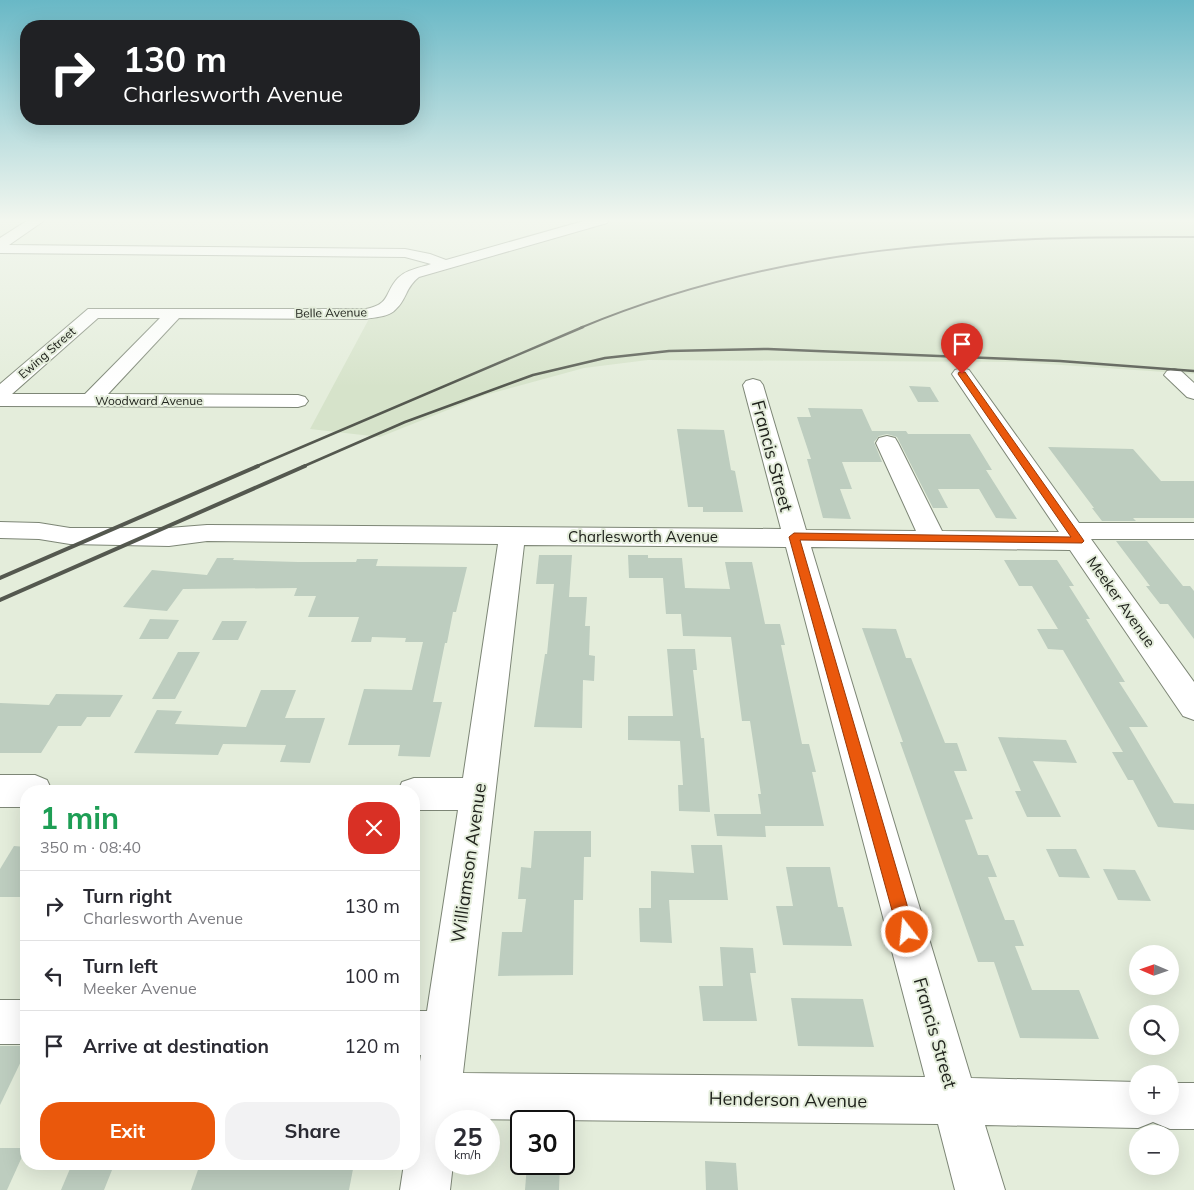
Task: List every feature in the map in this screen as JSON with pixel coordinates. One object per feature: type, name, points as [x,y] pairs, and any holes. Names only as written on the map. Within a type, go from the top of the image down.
[{"type":"street","name":"Belle Avenue","points":[[94,313],[366,314],[382,311],[390,306],[404,281],[412,276]]},
{"type":"street","name":"Ewing Street","points":[[0,394],[94,313]]},
{"type":"street","points":[[91,400],[176,313]]},
{"type":"street","name":"Meeker Avenue","points":[[962,374],[1194,706]]},
{"type":"street","points":[[1174,375],[1194,393]]},
{"type":"street","name":"Francis Street","points":[[752,385],[980,1190]]},
{"type":"street","name":"Woodward Avenue","points":[[0,400],[298,401]]},
{"type":"street","points":[[887,443],[933,539]]},
{"type":"street","name":"Charlesworth Avenue","points":[[0,530],[39,531],[70,536],[149,537],[208,533],[933,539],[1194,531]]},
{"type":"street","name":"Williamson Avenue","points":[[424,1190],[438,1096],[430,1034],[478,794],[512,537]]},
{"type":"street","points":[[0,791],[20,791]]},
{"type":"street","points":[[420,794],[478,794]]},
{"type":"street","points":[[0,1022],[20,1022]]},
{"type":"street","name":"Henderson Avenue","points":[[438,1096],[955,1101],[1129,1105]]},
{"type":"street","points":[[1179,1106],[1194,1106]]},
{"type":"shaded area","points":[[416,276],[1194,276],[1194,374],[1017,362],[648,360],[584,368],[485,395],[380,437],[310,429],[371,315]]},
{"type":"building","points":[[909,386],[930,387],[939,402],[918,402]]},
{"type":"building","points":[[808,408],[862,409],[872,431],[906,431],[908,434],[970,434],[992,470],[986,470],[1017,519],[996,518],[979,489],[938,489],[948,508],[933,508],[897,437],[887,434],[879,436],[874,442],[882,462],[842,462],[852,489],[840,489],[851,519],[823,518],[807,459],[811,459],[797,417],[811,417]]},
{"type":"building","points":[[677,429],[724,430],[731,470],[735,471],[743,512],[703,512],[703,507],[688,507]]},
{"type":"building","points":[[1048,447],[1133,449],[1161,481],[1194,481],[1194,518],[1133,518],[1136,521],[1102,521]]},
{"type":"building","points":[[1116,541],[1147,541],[1183,586],[1190,586],[1194,591],[1194,639],[1168,604],[1160,604],[1146,586],[1150,586]]},
{"type":"building","points":[[539,555],[572,555],[569,597],[587,597],[585,626],[590,626],[589,655],[595,656],[594,681],[583,680],[582,728],[534,727],[545,654],[547,654],[554,584],[536,584]]},
{"type":"building","points":[[628,555],[648,555],[648,558],[682,558],[685,588],[730,589],[725,562],[752,562],[765,624],[780,624],[785,645],[781,645],[802,744],[809,744],[816,772],[812,772],[824,826],[765,826],[766,837],[717,836],[714,814],[761,814],[758,794],[761,794],[750,721],[742,721],[731,637],[683,636],[681,614],[666,614],[663,578],[629,578]]},
{"type":"building","points":[[217,558],[298,562],[356,562],[357,559],[378,559],[376,566],[467,567],[456,612],[453,612],[447,643],[445,643],[433,702],[442,702],[430,757],[398,756],[400,745],[348,745],[364,689],[412,690],[423,642],[405,642],[406,638],[372,637],[371,642],[351,642],[359,617],[308,617],[316,596],[294,596],[297,588],[183,589],[167,611],[123,607],[152,570],[207,575]]},
{"type":"building","points":[[1004,560],[1057,560],[1074,586],[1069,586],[1090,619],[1086,619],[1125,682],[1119,682],[1148,727],[1129,727],[1174,803],[1194,804],[1194,830],[1158,827],[1133,780],[1128,780],[1112,752],[1123,752],[1063,650],[1048,649],[1037,629],[1058,629],[1032,586],[1019,586]]},
{"type":"building","points":[[150,619],[179,620],[168,639],[139,639]]},
{"type":"building","points":[[222,621],[247,621],[238,640],[212,640]]},
{"type":"building","points":[[862,628],[896,629],[906,658],[911,658],[945,743],[957,743],[967,771],[954,771],[973,819],[965,820],[978,855],[988,855],[997,877],[988,877],[1005,920],[1014,920],[1024,946],[1015,946],[1032,990],[1079,990],[1099,1039],[1020,1038],[994,962],[978,962],[900,742],[903,742]]},
{"type":"building","points":[[667,649],[695,649],[697,670],[693,670],[701,738],[704,738],[710,812],[679,811],[678,785],[683,785],[680,741],[628,740],[628,716],[673,716]]},
{"type":"building","points":[[178,652],[200,652],[175,699],[152,699]]},
{"type":"building","points":[[261,690],[296,690],[285,718],[325,718],[310,763],[280,762],[286,745],[223,744],[218,755],[134,753],[157,710],[182,711],[175,724],[246,727]]},
{"type":"building","points":[[56,694],[123,695],[110,717],[87,717],[81,726],[58,726],[41,753],[0,753],[0,703],[49,705]]},
{"type":"building","points":[[998,737],[1066,740],[1077,763],[1033,761],[1061,817],[1027,817],[1015,791],[1021,791]]},
{"type":"building","points":[[534,831],[591,831],[591,857],[584,857],[583,900],[574,900],[573,975],[498,976],[502,932],[522,932],[526,899],[518,899],[521,867],[531,868]]},
{"type":"building","points":[[691,845],[722,845],[728,900],[669,900],[672,943],[640,942],[639,908],[651,908],[651,871],[694,873]]},
{"type":"building","points":[[14,846],[20,846],[20,897],[0,897],[0,869]]},
{"type":"building","points":[[1046,849],[1076,849],[1090,878],[1059,877]]},
{"type":"building","points":[[786,867],[830,867],[838,907],[843,907],[852,946],[783,945],[776,906],[793,906]]},
{"type":"building","points":[[1103,869],[1135,870],[1151,901],[1118,900]]},
{"type":"building","points":[[720,947],[753,948],[756,973],[750,973],[757,1021],[703,1021],[699,986],[723,986]]},
{"type":"building","points":[[791,998],[863,999],[874,1047],[798,1046]]},
{"type":"building","points":[[0,1046],[20,1046],[20,1063],[0,1105]]},
{"type":"building","points":[[0,1148],[20,1148],[20,1161],[7,1190],[0,1190]]},
{"type":"building","points":[[705,1161],[736,1163],[738,1190],[706,1190]]},
{"type":"building","points":[[69,1170],[112,1170],[104,1190],[61,1190]]},
{"type":"building","points":[[198,1170],[353,1170],[349,1190],[191,1190]]},
{"type":"building","points":[[526,1175],[560,1175],[559,1190],[525,1190]]},
{"type":"railway","points":[[580,328],[656,300],[743,276]]},
{"type":"railway","points":[[255,467],[583,327]]},
{"type":"railway","points":[[302,467],[405,422],[533,375],[605,358],[669,351],[768,349],[1060,361],[1194,371]]},
{"type":"railway","points":[[0,578],[258,466]]},
{"type":"railway","points":[[0,600],[305,466]]},
{"type":"route","points":[[907,932],[794,537],[1079,541],[962,374]]}]
